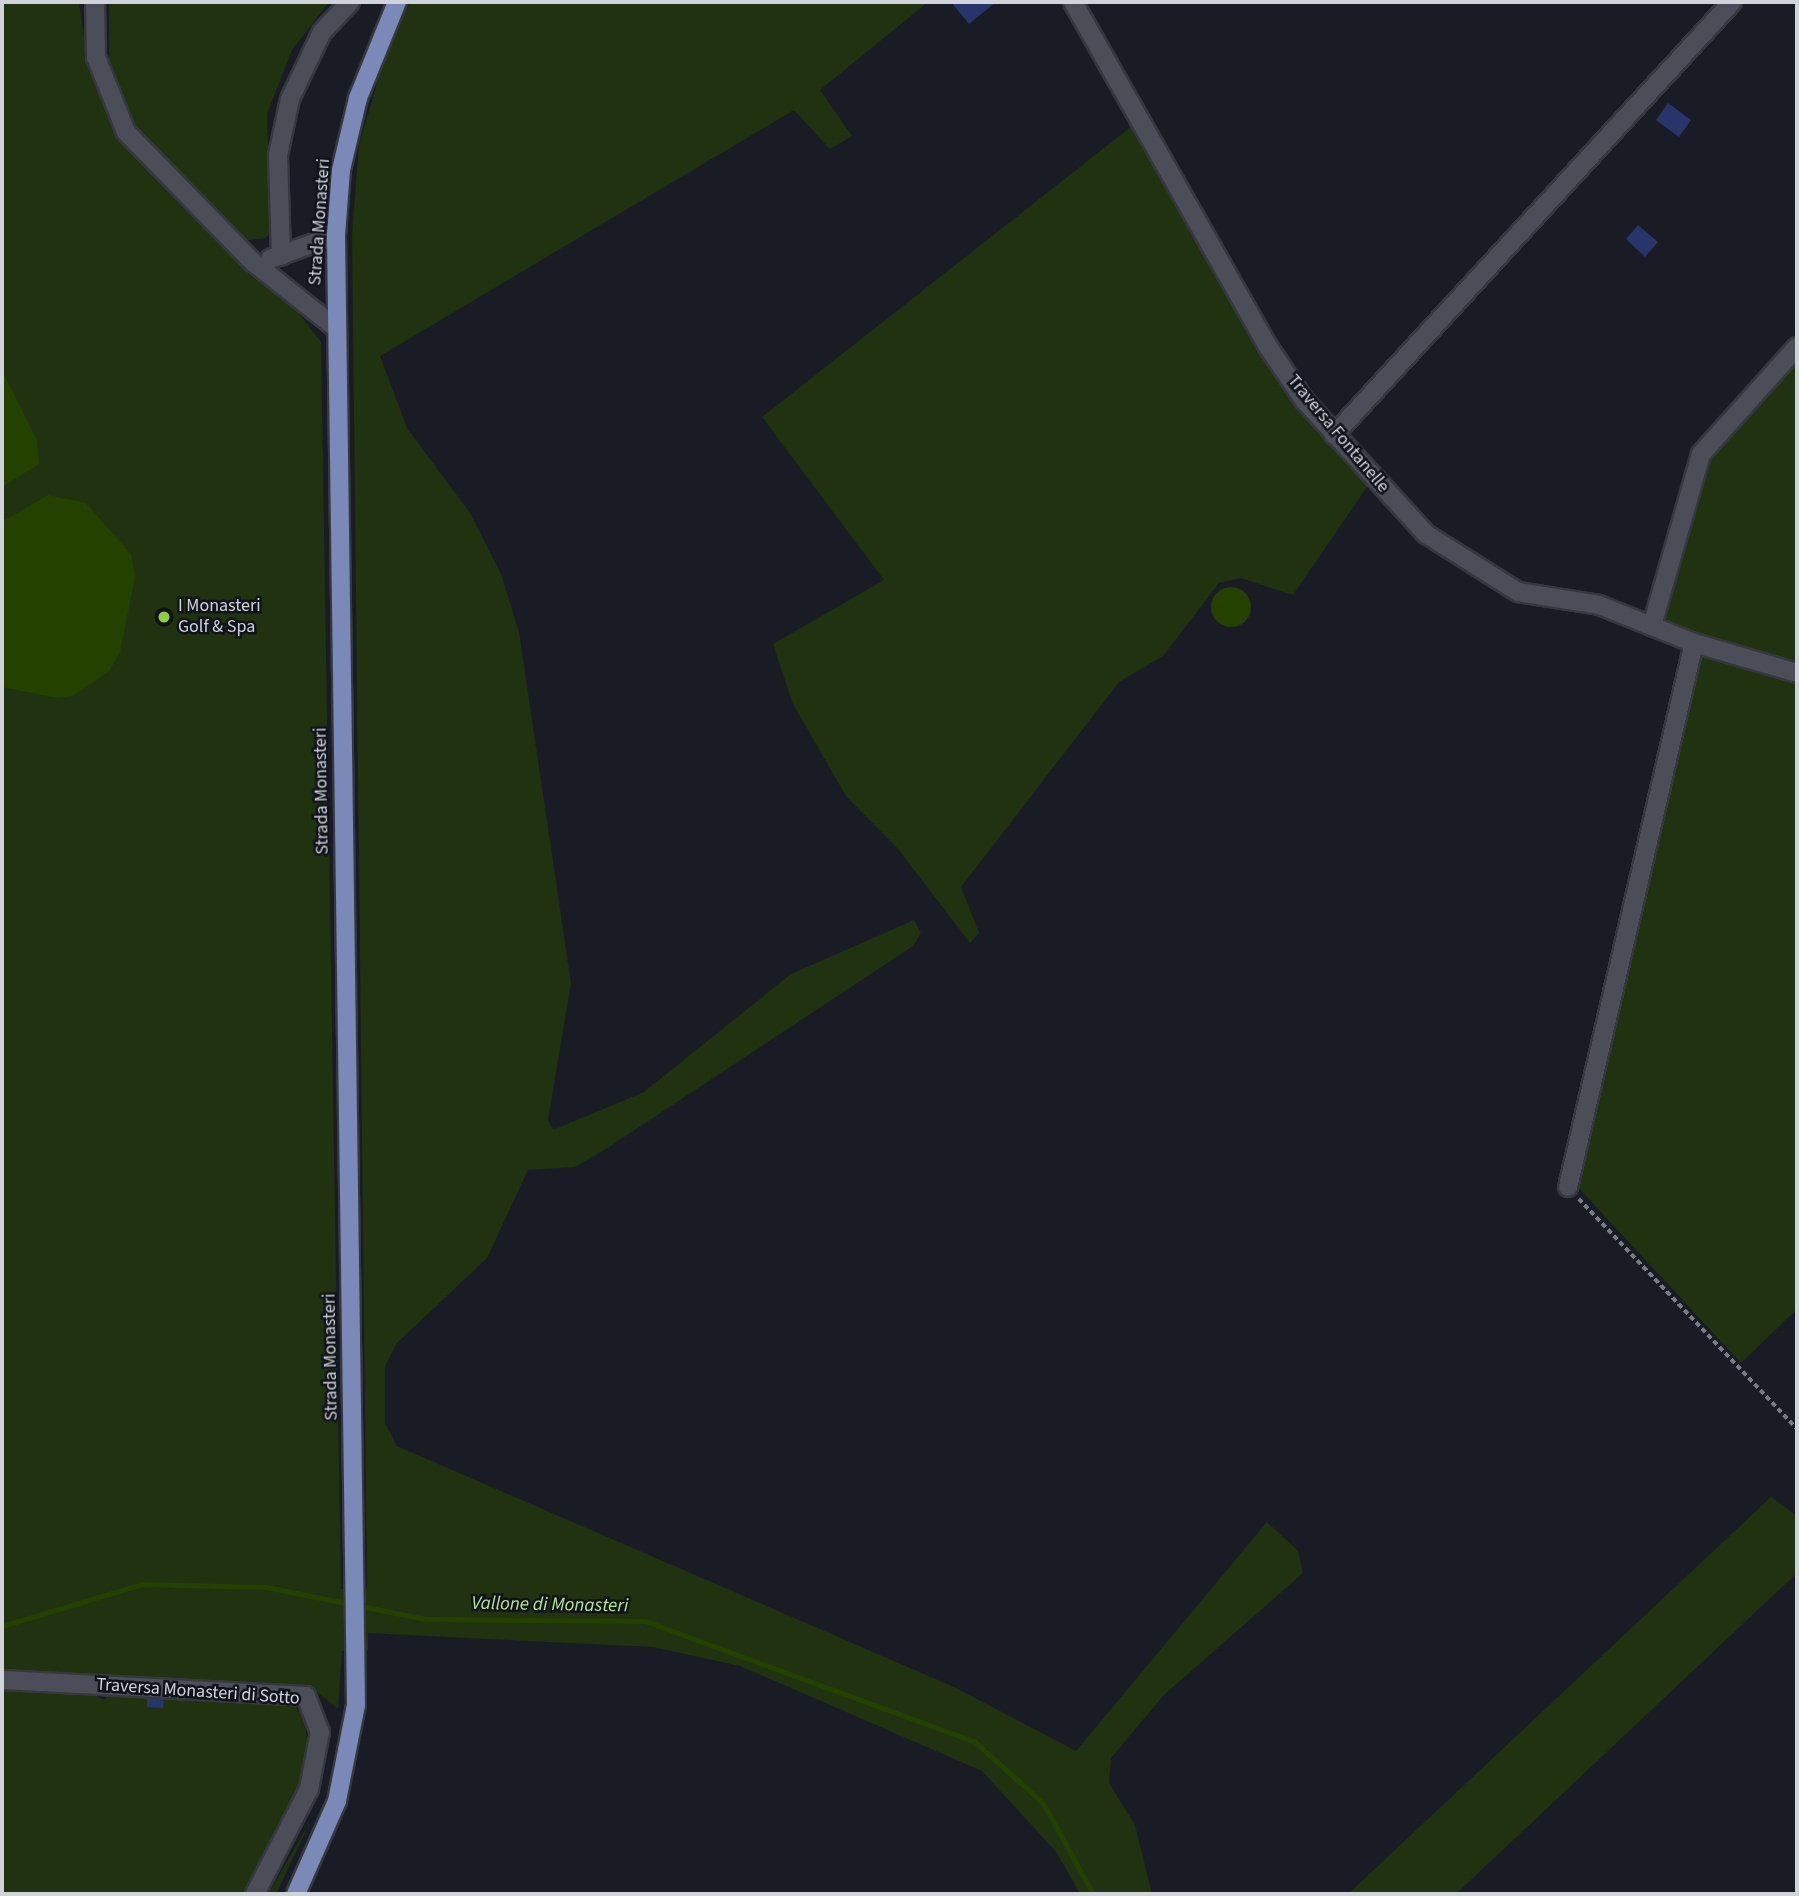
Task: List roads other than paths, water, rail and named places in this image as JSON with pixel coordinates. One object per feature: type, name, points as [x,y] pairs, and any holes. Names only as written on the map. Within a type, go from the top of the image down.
[{"type":"main road","name":"Strada Monasteri","points":[[296,1894],[337,1801],[349,1754],[355,1650],[336,235],[341,170],[358,98],[397,2]]},
{"type":"street","points":[[281,256],[278,155],[290,99],[322,32],[350,2]]},
{"type":"street","name":"Traversa Fontanelle","points":[[1073,2],[1269,348],[1334,435],[1426,534],[1518,592],[1599,605],[1694,643],[1797,673]]},
{"type":"street","points":[[1334,435],[1732,2]]},
{"type":"street","points":[[94,4],[96,57],[125,132],[253,262],[336,328]]},
{"type":"street","points":[[253,262],[281,256],[336,235]]},
{"type":"street","points":[[1652,626],[1701,454],[1797,347]]},
{"type":"street","points":[[1567,1187],[1694,643]]},
{"type":"street","name":"Traversa Monasteri di Sotto","points":[[2,1680],[306,1696],[320,1731],[309,1789],[255,1894]]},
{"type":"waterway","name":"Vallone di Monasteri","points":[[2,1626],[142,1584],[266,1587],[426,1619],[645,1621],[975,1742],[1043,1803],[1093,1894]]},
{"type":"place","name":"I Monasteri Golf & Spa","points":[[164,617]]}]
